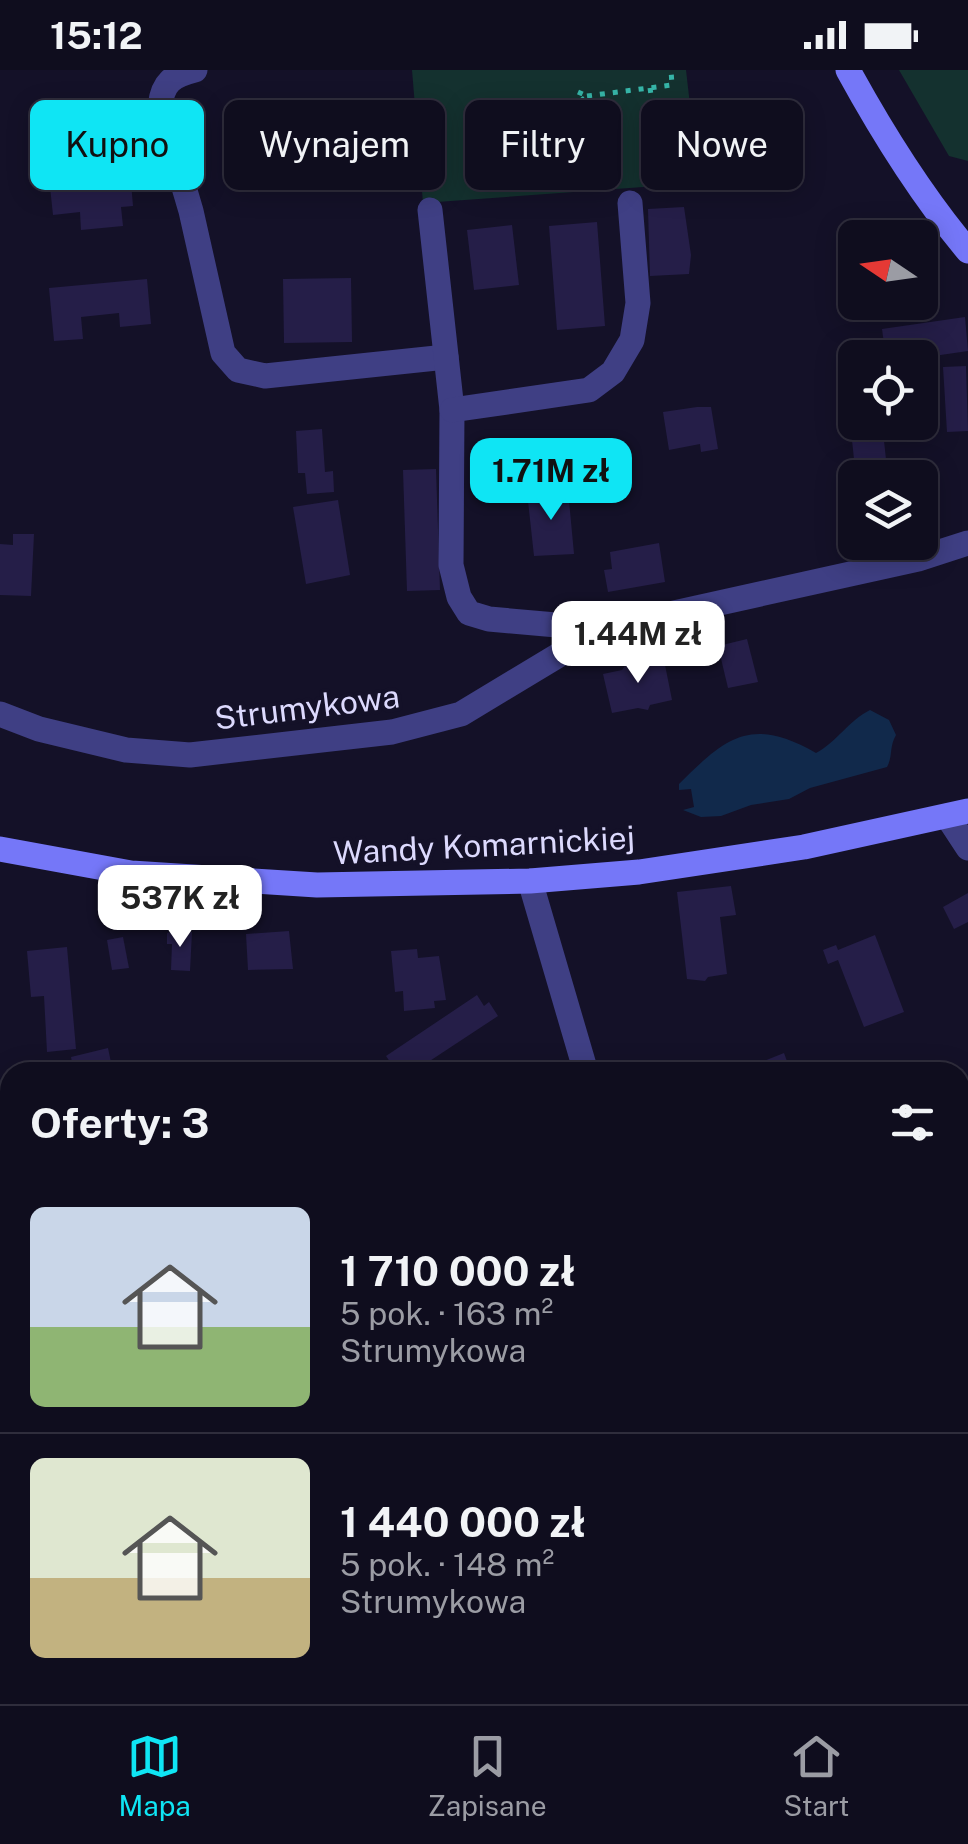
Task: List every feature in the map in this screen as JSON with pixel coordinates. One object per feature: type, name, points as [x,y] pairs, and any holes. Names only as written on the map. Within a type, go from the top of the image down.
[{"type":"street","points":[[195,70],[173,76],[162,89],[160,106],[191,211],[223,353],[238,370],[265,376],[446,358]]},
{"type":"street","points":[[848,70],[880,129],[968,251]]},
{"type":"street","points":[[452,410],[590,390],[613,372],[632,340],[638,304],[630,204]]},
{"type":"street","name":"Strumykowa","points":[[430,210],[452,410],[451,565],[458,597],[468,613],[489,620],[602,628],[918,559],[968,543]]},
{"type":"street","name":"Strumykowa","points":[[0,714],[39,729],[126,750],[190,755],[392,732],[461,714],[602,628]]},
{"type":"street","points":[[958,813],[968,848]]},
{"type":"street","name":"Wandy Komarnickiej","points":[[0,848],[130,873],[300,884],[530,881],[640,872],[804,847],[958,813]]},
{"type":"street","points":[[530,881],[583,1062]]},
{"type":"path","points":[[582,100],[587,96],[672,85],[670,70]]},
{"type":"path","points":[[650,88],[652,100]]},
{"type":"path","points":[[578,92],[587,96]]},
{"type":"green space","points":[[412,70],[686,70],[689,100],[641,100],[641,187],[621,189],[621,100],[465,100],[465,190],[602,190],[423,203],[422,190],[445,190],[445,100],[414,100]]},
{"type":"green space","points":[[899,70],[968,70],[968,161],[949,156]]},
{"type":"water","points":[[870,710],[889,720],[896,735],[887,767],[721,816],[701,817],[683,810],[694,807],[691,789],[679,790],[679,784],[727,743],[757,734],[794,742],[816,753]]},
{"type":"building","points":[[50,190],[132,190],[133,206],[121,207],[123,226],[81,230],[80,212],[53,215]]},
{"type":"building","points":[[684,207],[691,255],[689,274],[650,276],[648,209]]},
{"type":"building","points":[[597,222],[605,326],[557,330],[549,226]]},
{"type":"building","points":[[512,225],[519,285],[474,290],[467,230]]},
{"type":"building","points":[[351,278],[352,342],[284,343],[283,279]]},
{"type":"building","points":[[147,279],[151,324],[120,327],[119,313],[81,317],[83,339],[54,341],[49,288]]},
{"type":"building","points":[[965,317],[968,351],[938,355],[938,340],[884,340],[882,329]]},
{"type":"building","points":[[966,366],[968,431],[947,432],[943,367]]},
{"type":"building","points":[[711,407],[718,449],[701,452],[700,444],[669,450],[663,412]]},
{"type":"building","points":[[322,429],[325,472],[333,471],[334,492],[307,494],[305,473],[298,473],[296,431]]},
{"type":"building","points":[[852,440],[884,440],[886,460],[854,460]]},
{"type":"building","points":[[436,469],[440,590],[407,591],[403,470]]},
{"type":"building","points":[[568,490],[574,554],[534,556],[527,492]]},
{"type":"building","points":[[338,500],[350,575],[306,584],[293,507]]},
{"type":"building","points":[[13,534],[34,534],[31,596],[0,595],[0,544],[13,545]]},
{"type":"building","points":[[659,543],[665,582],[608,592],[604,570],[612,569],[610,552]]},
{"type":"building","points":[[747,639],[758,682],[728,688],[718,646]]},
{"type":"building","points":[[632,656],[644,665],[664,660],[672,700],[650,705],[648,710],[612,713],[603,674],[622,670]]},
{"type":"building","points":[[731,886],[736,915],[720,917],[727,974],[705,981],[687,979],[677,892]]},
{"type":"building","points":[[968,893],[968,922],[954,929],[943,907]]},
{"type":"building","points":[[289,931],[293,969],[248,970],[246,934]]},
{"type":"building","points":[[192,932],[190,971],[171,970],[172,944],[167,944],[167,933]]},
{"type":"building","points":[[875,935],[904,1012],[864,1027],[838,960],[828,964],[823,950],[836,945],[838,950]]},
{"type":"building","points":[[123,937],[129,968],[112,970],[107,940]]},
{"type":"building","points":[[67,947],[76,1049],[47,1052],[44,996],[31,997],[27,951]]},
{"type":"building","points":[[417,949],[418,958],[439,956],[446,1000],[434,1001],[435,1008],[404,1011],[403,991],[395,992],[391,951]]},
{"type":"building","points":[[477,995],[484,1006],[489,1002],[498,1016],[428,1062],[390,1062],[386,1056]]},
{"type":"building","points":[[108,1048],[111,1062],[72,1062],[71,1057]]},
{"type":"building","points":[[784,1053],[787,1062],[761,1062]]}]
